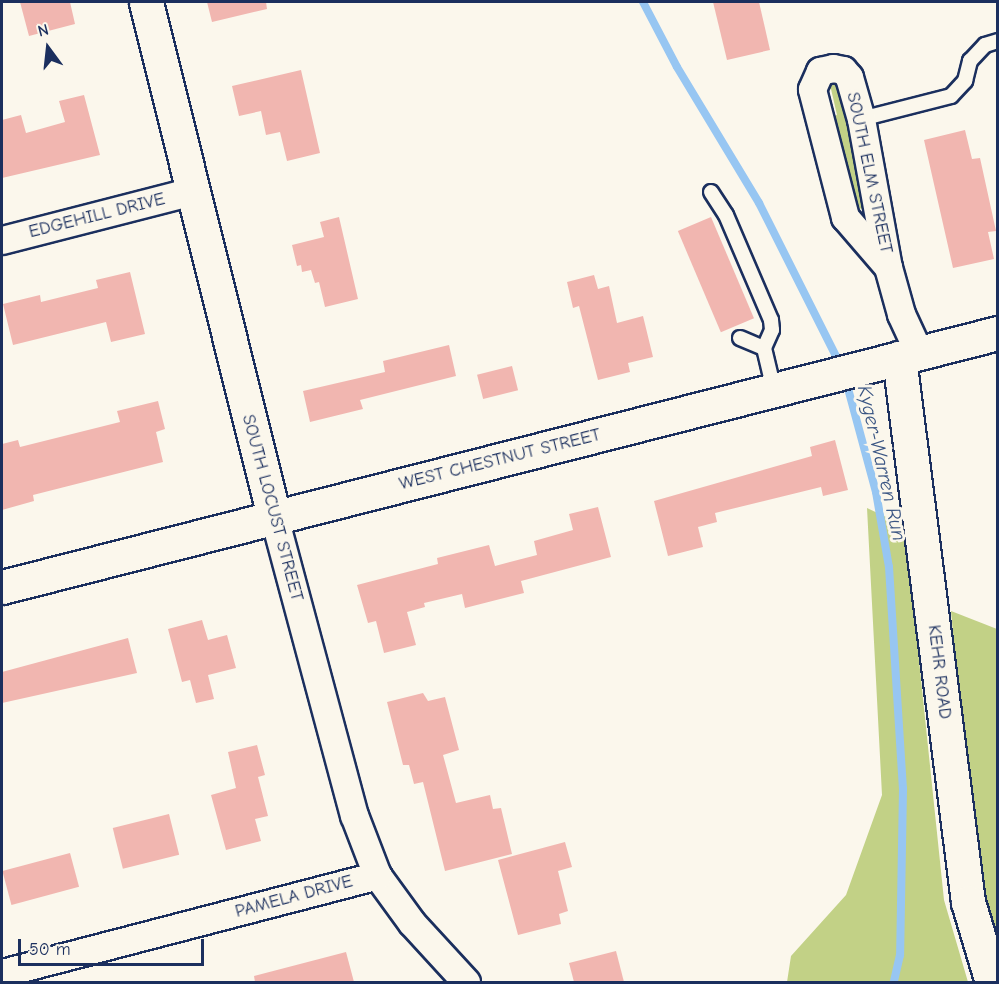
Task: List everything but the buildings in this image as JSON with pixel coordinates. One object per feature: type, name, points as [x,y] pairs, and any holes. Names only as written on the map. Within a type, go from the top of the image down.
[{"type":"street","name":"SOUTH LOCUST STREET","points":[[146,2],[274,517],[351,805],[377,875],[412,923],[466,982]]},
{"type":"street","name":"SOUTH ELM STREET","points":[[888,267],[845,217],[812,89],[820,71],[843,70],[861,119],[888,267],[901,314],[909,356]]},
{"type":"street","name":"EDGEHILL DRIVE","points":[[2,240],[193,191]]},
{"type":"street","name":"WEST CHESTNUT STREET","points":[[2,587],[998,333]]},
{"type":"street","name":"KEHR ROAD","points":[[909,356],[968,902],[992,982]]},
{"type":"street","name":"PAMELA DRIVE","points":[[2,973],[377,875]]},
{"type":"lane","points":[[861,119],[951,96],[965,81],[970,61],[985,45],[998,41]]},
{"type":"lane","points":[[711,192],[726,215],[771,320],[772,330],[764,348],[774,390]]},
{"type":"lane","points":[[740,338],[764,348]]},
{"type":"green space","points":[[828,77],[841,84],[867,213],[854,204],[831,117],[837,115],[831,89],[826,90]]},
{"type":"green space","points":[[867,508],[905,526],[944,900],[968,982],[787,982],[791,956],[846,895],[882,795]]},
{"type":"green space","points":[[951,611],[997,629],[997,955],[972,841]]},
{"type":"waterway","name":"Kyger-Warren Run","points":[[643,2],[677,67],[759,203],[841,366]]},
{"type":"waterway","name":"Kyger-Warren Run","points":[[846,381],[876,492],[889,567],[903,789],[900,955],[894,982]]}]
